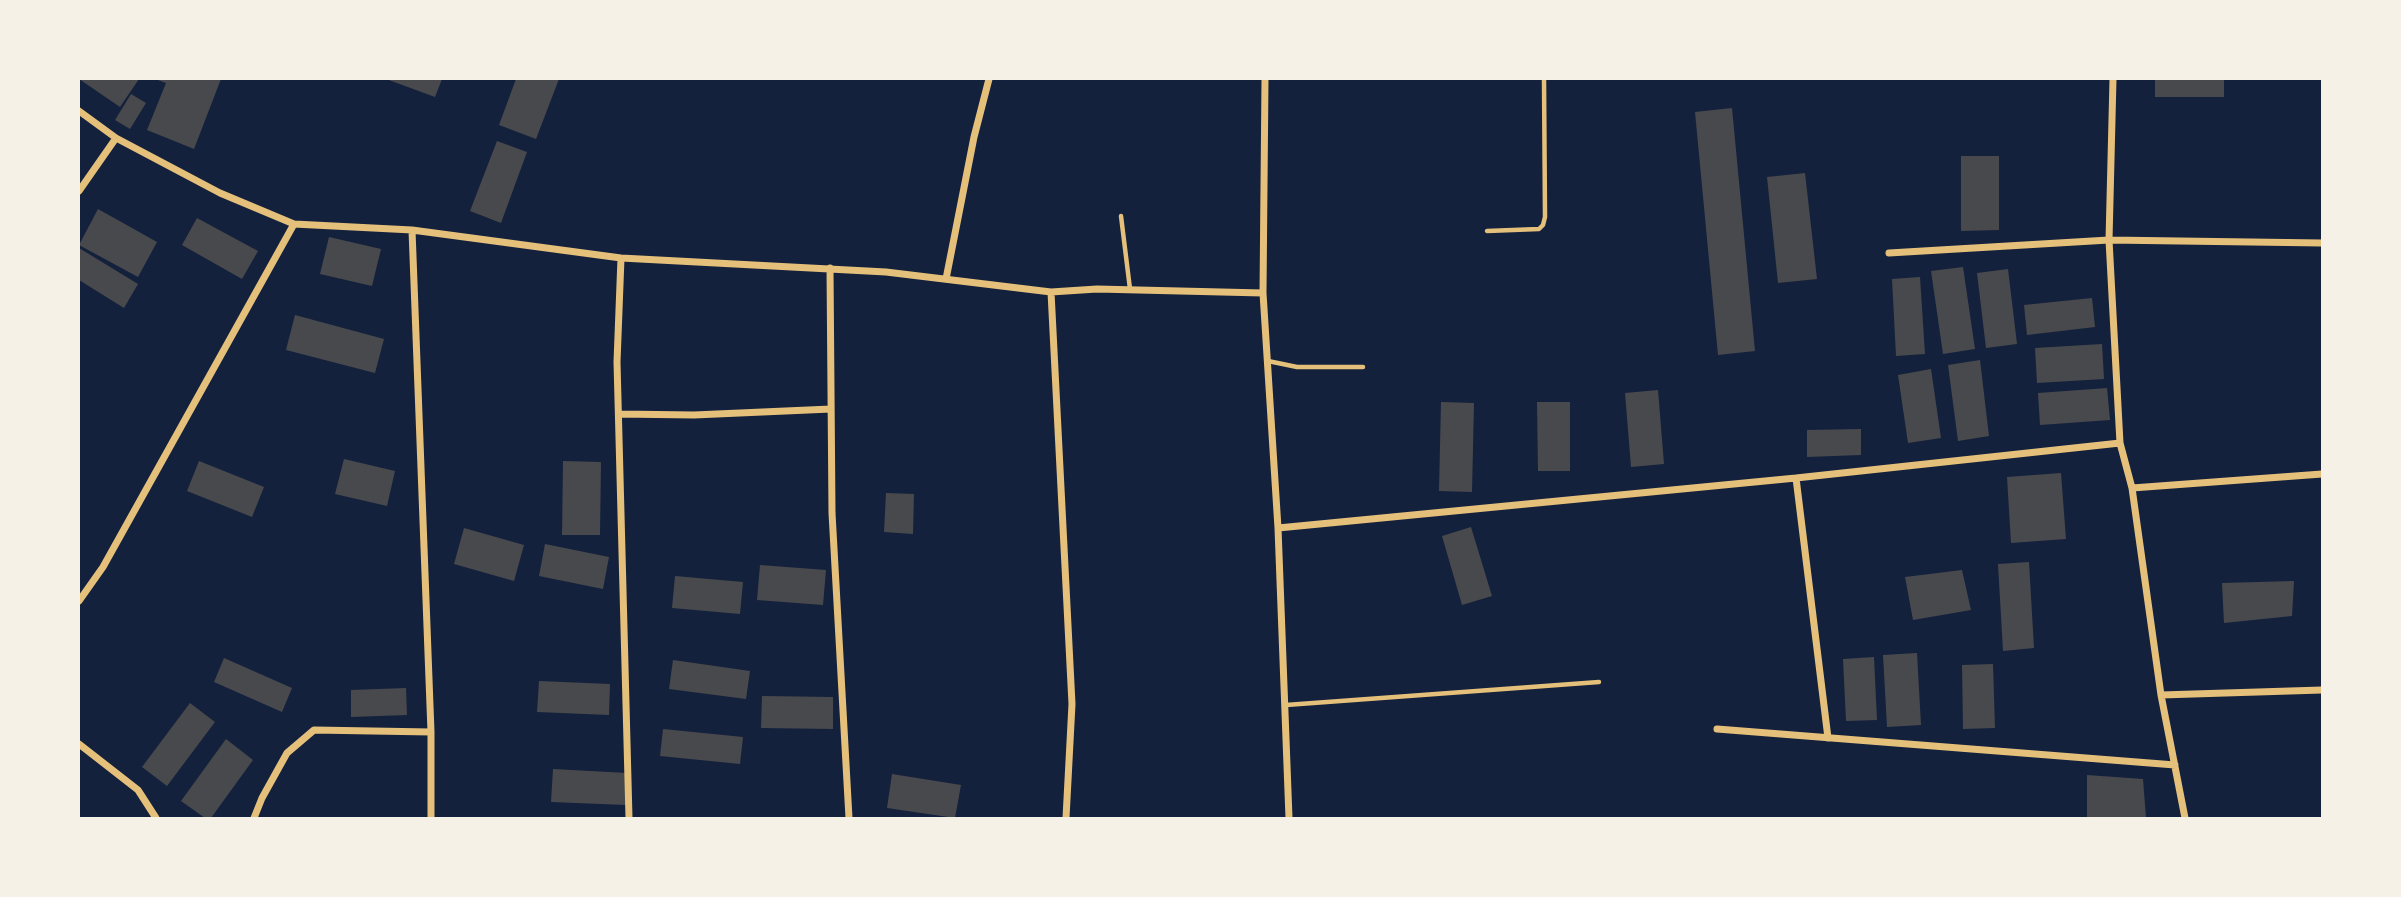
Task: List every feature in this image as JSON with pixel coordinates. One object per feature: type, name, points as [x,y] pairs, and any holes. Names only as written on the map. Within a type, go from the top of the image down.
[{"type":"street","points":[[946,279],[974,136],[989,79]]},
{"type":"street","points":[[1265,79],[1263,293],[1278,528],[1289,818]]},
{"type":"street","points":[[2113,79],[2109,240],[2120,443],[2132,488],[2161,695],[2185,818]]},
{"type":"street","points":[[79,111],[116,138],[220,193],[293,224],[412,230],[621,258],[886,272],[1051,292],[1130,290],[1263,293]]},
{"type":"street","points":[[79,191],[116,138]]},
{"type":"street","points":[[79,601],[103,567],[293,224]]},
{"type":"street","points":[[412,230],[432,818]]},
{"type":"street","points":[[1889,253],[2109,240],[2322,243]]},
{"type":"street","points":[[621,258],[617,362],[629,818]]},
{"type":"street","points":[[830,268],[832,513],[849,818]]},
{"type":"street","points":[[1051,292],[1072,704],[1066,818]]},
{"type":"street","points":[[619,414],[694,415],[831,409]]},
{"type":"street","points":[[1278,528],[1796,478],[2120,443]]},
{"type":"street","points":[[2132,488],[2322,474]]},
{"type":"street","points":[[1796,478],[1828,738]]},
{"type":"street","points":[[2161,695],[2322,690]]},
{"type":"street","points":[[1717,729],[2175,765]]},
{"type":"street","points":[[254,818],[287,753],[314,730],[431,732]]},
{"type":"street","points":[[79,744],[138,790],[156,818]]},
{"type":"lane","points":[[1487,231],[1539,229],[1543,225],[1545,79]]},
{"type":"lane","points":[[1121,216],[1130,290]]},
{"type":"lane","points":[[1267,361],[1297,367],[1363,367]]},
{"type":"lane","points":[[1285,706],[1599,682]]},
{"type":"building","points":[[79,79],[139,79],[120,107]]},
{"type":"building","points":[[155,79],[221,79],[194,149],[147,130],[166,83]]},
{"type":"building","points":[[386,79],[442,79],[435,97]]},
{"type":"building","points":[[516,79],[559,79],[536,139],[499,125]]},
{"type":"building","points":[[2155,79],[2224,79],[2224,97],[2155,97]]},
{"type":"building","points":[[131,94],[146,103],[130,129],[115,120]]},
{"type":"building","points":[[1732,108],[1755,351],[1718,355],[1695,112]]},
{"type":"building","points":[[497,141],[527,152],[501,223],[470,211]]},
{"type":"building","points":[[1961,156],[1999,156],[1999,230],[1961,231]]},
{"type":"building","points":[[1805,173],[1817,279],[1778,283],[1767,177]]},
{"type":"building","points":[[98,209],[157,242],[138,277],[79,245]]},
{"type":"building","points":[[197,218],[258,251],[242,279],[182,245]]},
{"type":"building","points":[[329,237],[381,249],[372,286],[320,274]]},
{"type":"building","points":[[79,248],[138,284],[124,308],[79,280]]},
{"type":"building","points":[[1963,267],[1975,349],[1943,354],[1931,271]]},
{"type":"building","points":[[2008,269],[2017,344],[1986,348],[1977,273]]},
{"type":"building","points":[[1920,277],[1925,354],[1896,356],[1892,279]]},
{"type":"building","points":[[2092,298],[2095,327],[2027,335],[2024,305]]},
{"type":"building","points":[[295,315],[384,339],[375,373],[286,350]]},
{"type":"building","points":[[2102,344],[2104,379],[2037,383],[2035,348]]},
{"type":"building","points":[[1980,360],[1989,436],[1958,441],[1948,365]]},
{"type":"building","points":[[1931,369],[1941,438],[1908,443],[1898,375]]},
{"type":"building","points":[[2107,388],[2110,420],[2040,425],[2038,393]]},
{"type":"building","points":[[1658,390],[1664,464],[1631,467],[1625,393]]},
{"type":"building","points":[[1441,402],[1474,403],[1472,492],[1439,491]]},
{"type":"building","points":[[1537,402],[1570,402],[1570,471],[1538,471]]},
{"type":"building","points":[[1861,429],[1861,455],[1807,457],[1807,430]]},
{"type":"building","points":[[344,459],[395,471],[387,506],[335,494]]},
{"type":"building","points":[[199,461],[264,487],[252,517],[187,491]]},
{"type":"building","points":[[563,461],[601,462],[600,535],[562,535]]},
{"type":"building","points":[[2061,473],[2066,539],[2011,543],[2007,477]]},
{"type":"building","points":[[886,493],[914,494],[913,534],[884,532]]},
{"type":"building","points":[[1471,527],[1492,596],[1462,605],[1442,536]]},
{"type":"building","points":[[464,528],[524,545],[514,581],[454,564]]},
{"type":"building","points":[[545,544],[609,557],[603,589],[539,576]]},
{"type":"building","points":[[2029,562],[2034,648],[2003,651],[1998,564]]},
{"type":"building","points":[[760,565],[826,570],[823,605],[757,600]]},
{"type":"building","points":[[1962,570],[1971,610],[1913,620],[1905,577]]},
{"type":"building","points":[[675,576],[743,582],[740,614],[672,608]]},
{"type":"building","points":[[2294,581],[2292,616],[2224,623],[2222,583]]},
{"type":"building","points":[[1917,653],[1921,725],[1887,727],[1883,655]]},
{"type":"building","points":[[1874,657],[1877,720],[1846,721],[1843,659]]},
{"type":"building","points":[[224,658],[292,688],[282,712],[214,682]]},
{"type":"building","points":[[673,660],[750,671],[746,699],[669,689]]},
{"type":"building","points":[[1993,664],[1995,728],[1963,729],[1962,665]]},
{"type":"building","points":[[539,681],[610,684],[609,715],[537,712]]},
{"type":"building","points":[[406,688],[407,715],[351,717],[351,690]]},
{"type":"building","points":[[762,696],[833,697],[833,729],[761,728]]},
{"type":"building","points":[[190,703],[215,722],[167,786],[142,767]]},
{"type":"building","points":[[663,729],[743,737],[740,764],[660,756]]},
{"type":"building","points":[[226,739],[253,760],[211,818],[205,818],[181,801]]},
{"type":"building","points":[[553,769],[627,773],[626,805],[551,802]]},
{"type":"building","points":[[892,774],[961,785],[955,818],[887,808]]},
{"type":"building","points":[[2087,775],[2143,779],[2146,818],[2087,818]]}]
